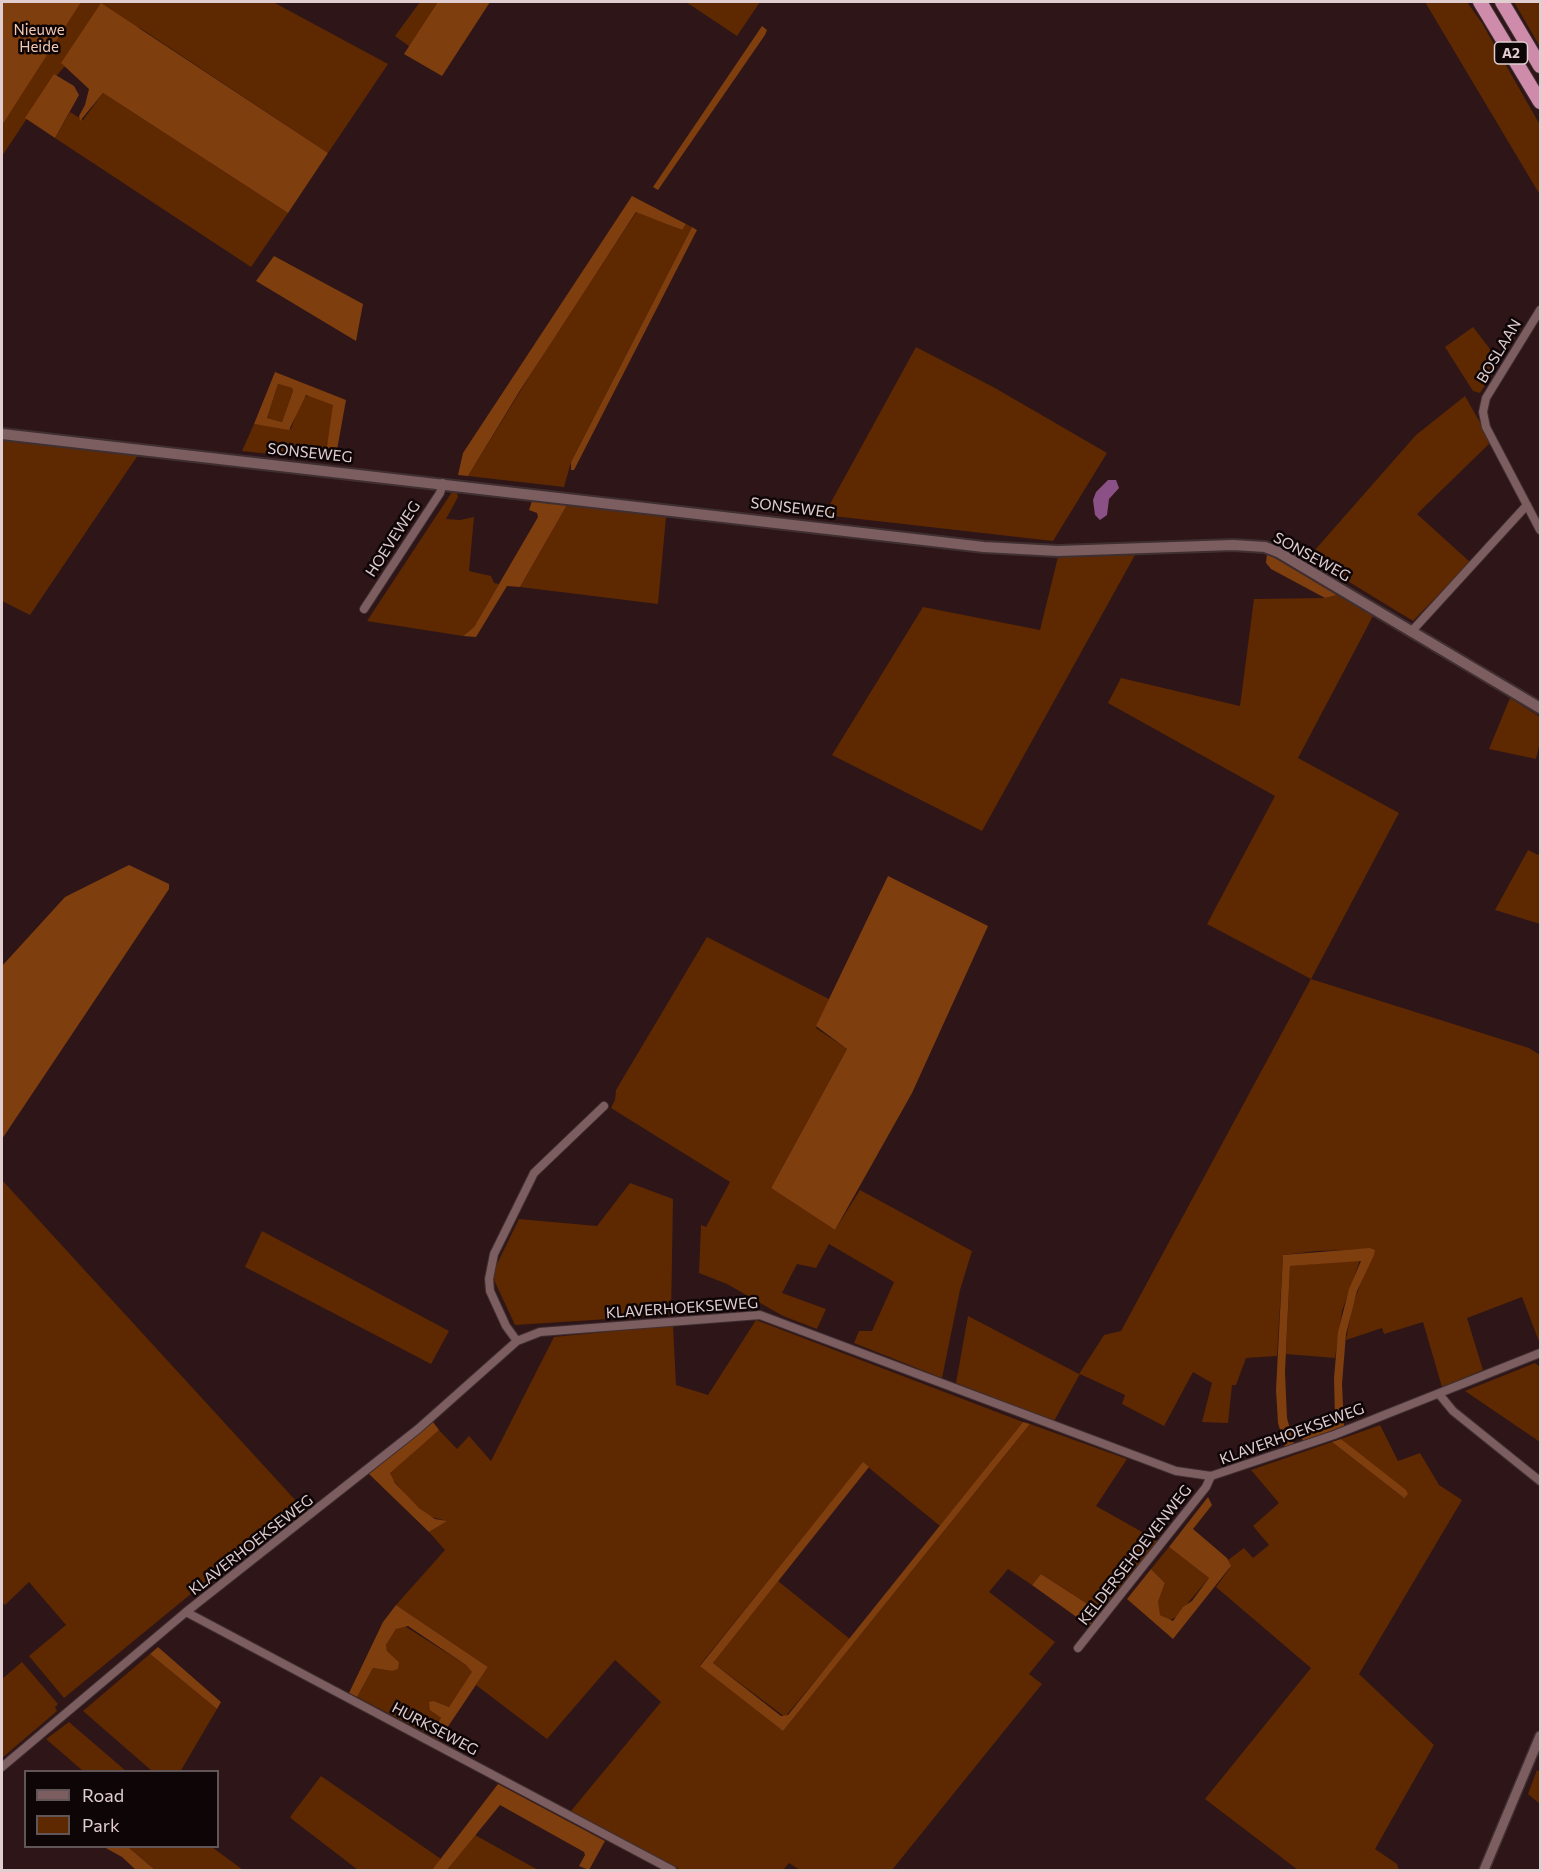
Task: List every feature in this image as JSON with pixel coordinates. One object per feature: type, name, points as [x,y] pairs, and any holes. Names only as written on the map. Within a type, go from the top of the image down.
[{"type":"highway","name":"A2","points":[[1480,2],[1540,102]]},
{"type":"highway","name":"A2","points":[[1502,2],[1540,66]]},
{"type":"main road","name":"SONSEWEG","points":[[2,434],[984,547],[1058,550],[1251,544],[1278,552],[1540,708]]},
{"type":"street","name":"BOSLAAN","points":[[1540,310],[1486,398],[1483,412],[1486,427],[1540,530]]},
{"type":"street","name":"HOEVEWEG","points":[[364,609],[440,493],[443,483]]},
{"type":"street","points":[[1411,632],[1527,505]]},
{"type":"street","points":[[517,1341],[499,1312],[490,1291],[489,1273],[494,1254],[534,1173],[604,1106]]},
{"type":"street","name":"KLAVERHOEKSEWEG","points":[[2,1767],[186,1612],[400,1444],[517,1341],[540,1332],[760,1315],[1176,1471],[1211,1476],[1334,1435],[1540,1353]]},
{"type":"street","points":[[1439,1394],[1453,1411],[1540,1481]]},
{"type":"street","name":"KELDERSEHOEVENWEG","points":[[1078,1648],[1206,1487],[1211,1476]]},
{"type":"street","name":"HURKSEWEG","points":[[186,1612],[672,1870]]},
{"type":"street","points":[[1484,1870],[1540,1740]]},
{"type":"green space","name":"Nieuwe Heide","points":[[2,2],[273,2],[388,64],[328,153],[140,28],[104,21],[52,81],[2,156]]},
{"type":"green space","name":"Nieuwe Heide","points":[[2,2],[81,2],[2,125]]},
{"type":"green space","points":[[420,2],[484,2],[442,70],[395,36]]},
{"type":"green space","points":[[438,2],[490,2],[442,76],[404,54]]},
{"type":"green space","points":[[686,2],[760,2],[737,36]]},
{"type":"green space","points":[[1425,2],[1467,2],[1482,23],[1540,125],[1540,195]]},
{"type":"green space","points":[[1514,2],[1540,2],[1540,47],[1532,33]]},
{"type":"green space","points":[[101,3],[328,153],[288,213],[103,93],[80,121],[79,116],[85,105],[89,89],[61,63]]},
{"type":"green space","points":[[762,26],[767,30],[765,35],[658,190],[653,187]]},
{"type":"green space","points":[[54,74],[74,86],[79,95],[55,138],[25,118]]},
{"type":"green space","points":[[103,93],[288,213],[251,267],[55,138],[70,112],[83,120]]},
{"type":"green space","points":[[632,196],[686,224],[682,230],[636,212],[519,392],[468,476],[458,475],[463,453]]},
{"type":"green space","points":[[638,210],[681,230],[686,224],[692,227],[571,462],[564,487],[468,476],[561,325]]},
{"type":"green space","points":[[692,227],[697,230],[574,470],[571,470],[571,462]]},
{"type":"green space","points":[[274,256],[363,304],[356,341],[256,281]]},
{"type":"green space","points":[[1473,327],[1500,362],[1480,393],[1473,391],[1445,347]]},
{"type":"green space","points":[[916,347],[995,388],[1107,453],[1053,541],[824,515]]},
{"type":"green space","points":[[275,372],[346,400],[335,461],[325,460],[333,405],[306,395],[289,430],[254,424]],"holes":[[[278,384],[292,388],[293,391],[282,422],[267,418]]]},
{"type":"green space","points":[[278,384],[292,388],[293,391],[282,422],[267,418]]},
{"type":"green space","points":[[308,395],[334,405],[325,460],[242,451],[254,424],[291,429],[301,400]]},
{"type":"green space","points":[[1465,396],[1491,442],[1417,514],[1470,562],[1413,621],[1310,558],[1416,435]]},
{"type":"green space","points":[[2,439],[138,455],[30,615],[2,601]]},
{"type":"green space","points":[[452,492],[457,493],[458,497],[446,519],[460,520],[474,517],[469,571],[491,576],[494,583],[499,584],[474,627],[463,636],[367,621]]},
{"type":"green space","points":[[532,501],[567,505],[520,587],[507,586],[476,637],[463,636],[474,627],[538,517],[537,513],[529,510]]},
{"type":"green space","points":[[567,505],[666,517],[658,604],[520,587]]},
{"type":"green space","points":[[1267,554],[1337,595],[1325,598],[1271,569],[1266,563]]},
{"type":"green space","points":[[1135,555],[982,831],[832,755],[923,607],[1040,630],[1058,557]]},
{"type":"green space","points":[[1337,595],[1373,616],[1298,758],[1399,813],[1311,979],[1207,924],[1275,796],[1108,703],[1121,678],[1240,706],[1254,599],[1325,598]]},
{"type":"green space","points":[[1510,698],[1540,717],[1540,742],[1536,759],[1489,749]]},
{"type":"green space","points":[[1528,850],[1538,855],[1540,852],[1540,924],[1495,910]]},
{"type":"green space","points":[[129,865],[169,884],[169,889],[2,1139],[2,966],[65,897]]},
{"type":"green space","points":[[888,876],[988,926],[912,1093],[835,1230],[771,1188],[847,1049],[816,1026]]},
{"type":"green space","points":[[707,937],[829,999],[816,1028],[847,1049],[771,1188],[835,1230],[860,1190],[972,1251],[960,1290],[942,1378],[854,1343],[859,1331],[872,1331],[894,1282],[829,1244],[816,1268],[797,1264],[782,1293],[826,1309],[817,1329],[783,1316],[727,1284],[699,1273],[701,1225],[706,1227],[730,1182],[611,1108],[616,1090]]},
{"type":"green space","points":[[1311,979],[1529,1048],[1540,1055],[1540,1344],[1522,1297],[1467,1318],[1483,1370],[1442,1387],[1423,1322],[1384,1334],[1382,1328],[1346,1340],[1352,1307],[1373,1249],[1317,1251],[1283,1255],[1277,1356],[1246,1358],[1236,1385],[1232,1385],[1228,1423],[1202,1422],[1212,1383],[1193,1372],[1164,1426],[1122,1404],[1125,1395],[1080,1374],[1054,1421],[956,1383],[968,1316],[1079,1374],[1104,1335],[1121,1331]]},
{"type":"green space","points":[[2,1180],[298,1503],[297,1507],[64,1698],[29,1656],[66,1625],[29,1582],[5,1605],[2,1602]]},
{"type":"green space","points":[[630,1183],[673,1199],[671,1315],[515,1325],[494,1280],[494,1270],[519,1219],[597,1226]]},
{"type":"green space","points":[[262,1231],[449,1331],[431,1364],[245,1267]]},
{"type":"green space","points":[[1370,1248],[1375,1250],[1374,1255],[1357,1291],[1346,1334],[1342,1384],[1344,1426],[1302,1442],[1303,1433],[1335,1420],[1334,1378],[1338,1332],[1349,1289],[1361,1261],[1290,1266],[1285,1372],[1287,1418],[1294,1444],[1285,1447],[1278,1423],[1276,1390],[1283,1255]]},
{"type":"green space","points":[[1360,1260],[1342,1311],[1335,1358],[1286,1354],[1290,1266]]},
{"type":"green space","points":[[756,1320],[1023,1422],[940,1526],[863,1463],[700,1665],[783,1731],[1030,1424],[1127,1459],[1096,1506],[1158,1541],[1100,1612],[1041,1574],[1032,1585],[1008,1569],[989,1592],[1055,1642],[1029,1674],[1042,1684],[892,1870],[800,1870],[789,1863],[783,1870],[681,1870],[621,1839],[571,1811],[661,1702],[615,1660],[547,1739],[476,1685],[488,1667],[396,1605],[445,1550],[429,1532],[446,1521],[429,1516],[411,1501],[390,1476],[391,1469],[439,1430],[457,1449],[469,1436],[491,1461],[554,1337],[673,1325],[676,1385],[708,1395]]},
{"type":"green space","points":[[1535,1363],[1540,1367],[1540,1442],[1465,1391]]},
{"type":"green space","points":[[433,1422],[439,1430],[390,1473],[395,1483],[419,1508],[435,1519],[447,1521],[429,1532],[369,1474]]},
{"type":"green space","points":[[1023,1422],[1030,1424],[783,1731],[700,1666],[863,1462],[869,1467],[713,1663],[781,1716],[788,1715]]},
{"type":"green space","points":[[1380,1425],[1398,1461],[1420,1453],[1439,1485],[1462,1500],[1359,1674],[1434,1745],[1375,1849],[1397,1864],[1399,1870],[1298,1870],[1205,1799],[1311,1668],[1216,1587],[1230,1568],[1228,1560],[1244,1548],[1253,1558],[1269,1545],[1253,1526],[1279,1503],[1251,1470],[1332,1442],[1404,1498],[1341,1439]]},
{"type":"green space","points":[[1341,1439],[1406,1490],[1408,1494],[1404,1498],[1332,1442]]},
{"type":"green space","points":[[1208,1497],[1212,1505],[1193,1529],[1227,1558],[1231,1566],[1173,1639],[1127,1599],[1151,1569],[1165,1583],[1158,1602],[1160,1615],[1173,1621],[1183,1607],[1192,1601],[1209,1578],[1169,1547]]},
{"type":"green space","points":[[1169,1547],[1209,1578],[1176,1617],[1168,1621],[1158,1613],[1158,1602],[1165,1583],[1151,1569]]},
{"type":"green space","points":[[1041,1574],[1100,1612],[1089,1626],[1032,1585]]},
{"type":"green space","points":[[778,1581],[850,1639],[785,1717],[713,1663]]},
{"type":"green space","points":[[396,1605],[488,1667],[439,1740],[430,1735],[441,1718],[430,1710],[429,1702],[434,1701],[449,1707],[472,1672],[466,1665],[408,1626],[396,1629],[386,1645],[387,1651],[399,1662],[398,1669],[392,1671],[373,1668],[357,1697],[349,1693],[383,1622]]},
{"type":"green space","points":[[403,1625],[466,1665],[473,1672],[449,1707],[434,1701],[434,1713],[441,1718],[430,1735],[357,1697],[373,1668],[392,1671],[399,1662],[387,1651],[386,1645],[396,1629]]},
{"type":"green space","points":[[158,1647],[221,1702],[217,1709],[150,1654]]},
{"type":"green space","points":[[150,1654],[217,1709],[181,1770],[151,1770],[83,1711]]},
{"type":"green space","points":[[22,1662],[58,1704],[55,1707],[57,1711],[2,1758],[2,1679]]},
{"type":"green space","points":[[69,1722],[125,1770],[82,1770],[46,1739]]},
{"type":"green space","points":[[1537,1770],[1540,1772],[1540,1804],[1528,1794]]},
{"type":"green space","points":[[321,1776],[441,1859],[432,1870],[358,1870],[290,1817]]},
{"type":"green space","points":[[498,1784],[605,1841],[589,1870],[579,1866],[585,1855],[584,1852],[500,1805],[447,1870],[432,1870]]},
{"type":"green space","points":[[475,1835],[538,1870],[447,1870]]},
{"type":"green space","points":[[106,1848],[129,1848],[155,1870],[136,1870],[122,1857]]},
{"type":"green space","points":[[129,1848],[213,1848],[243,1870],[155,1870]]},
{"type":"shaded area","points":[[1108,480],[1116,480],[1119,488],[1109,499],[1107,515],[1100,520],[1095,515],[1093,500],[1096,492]]}]
